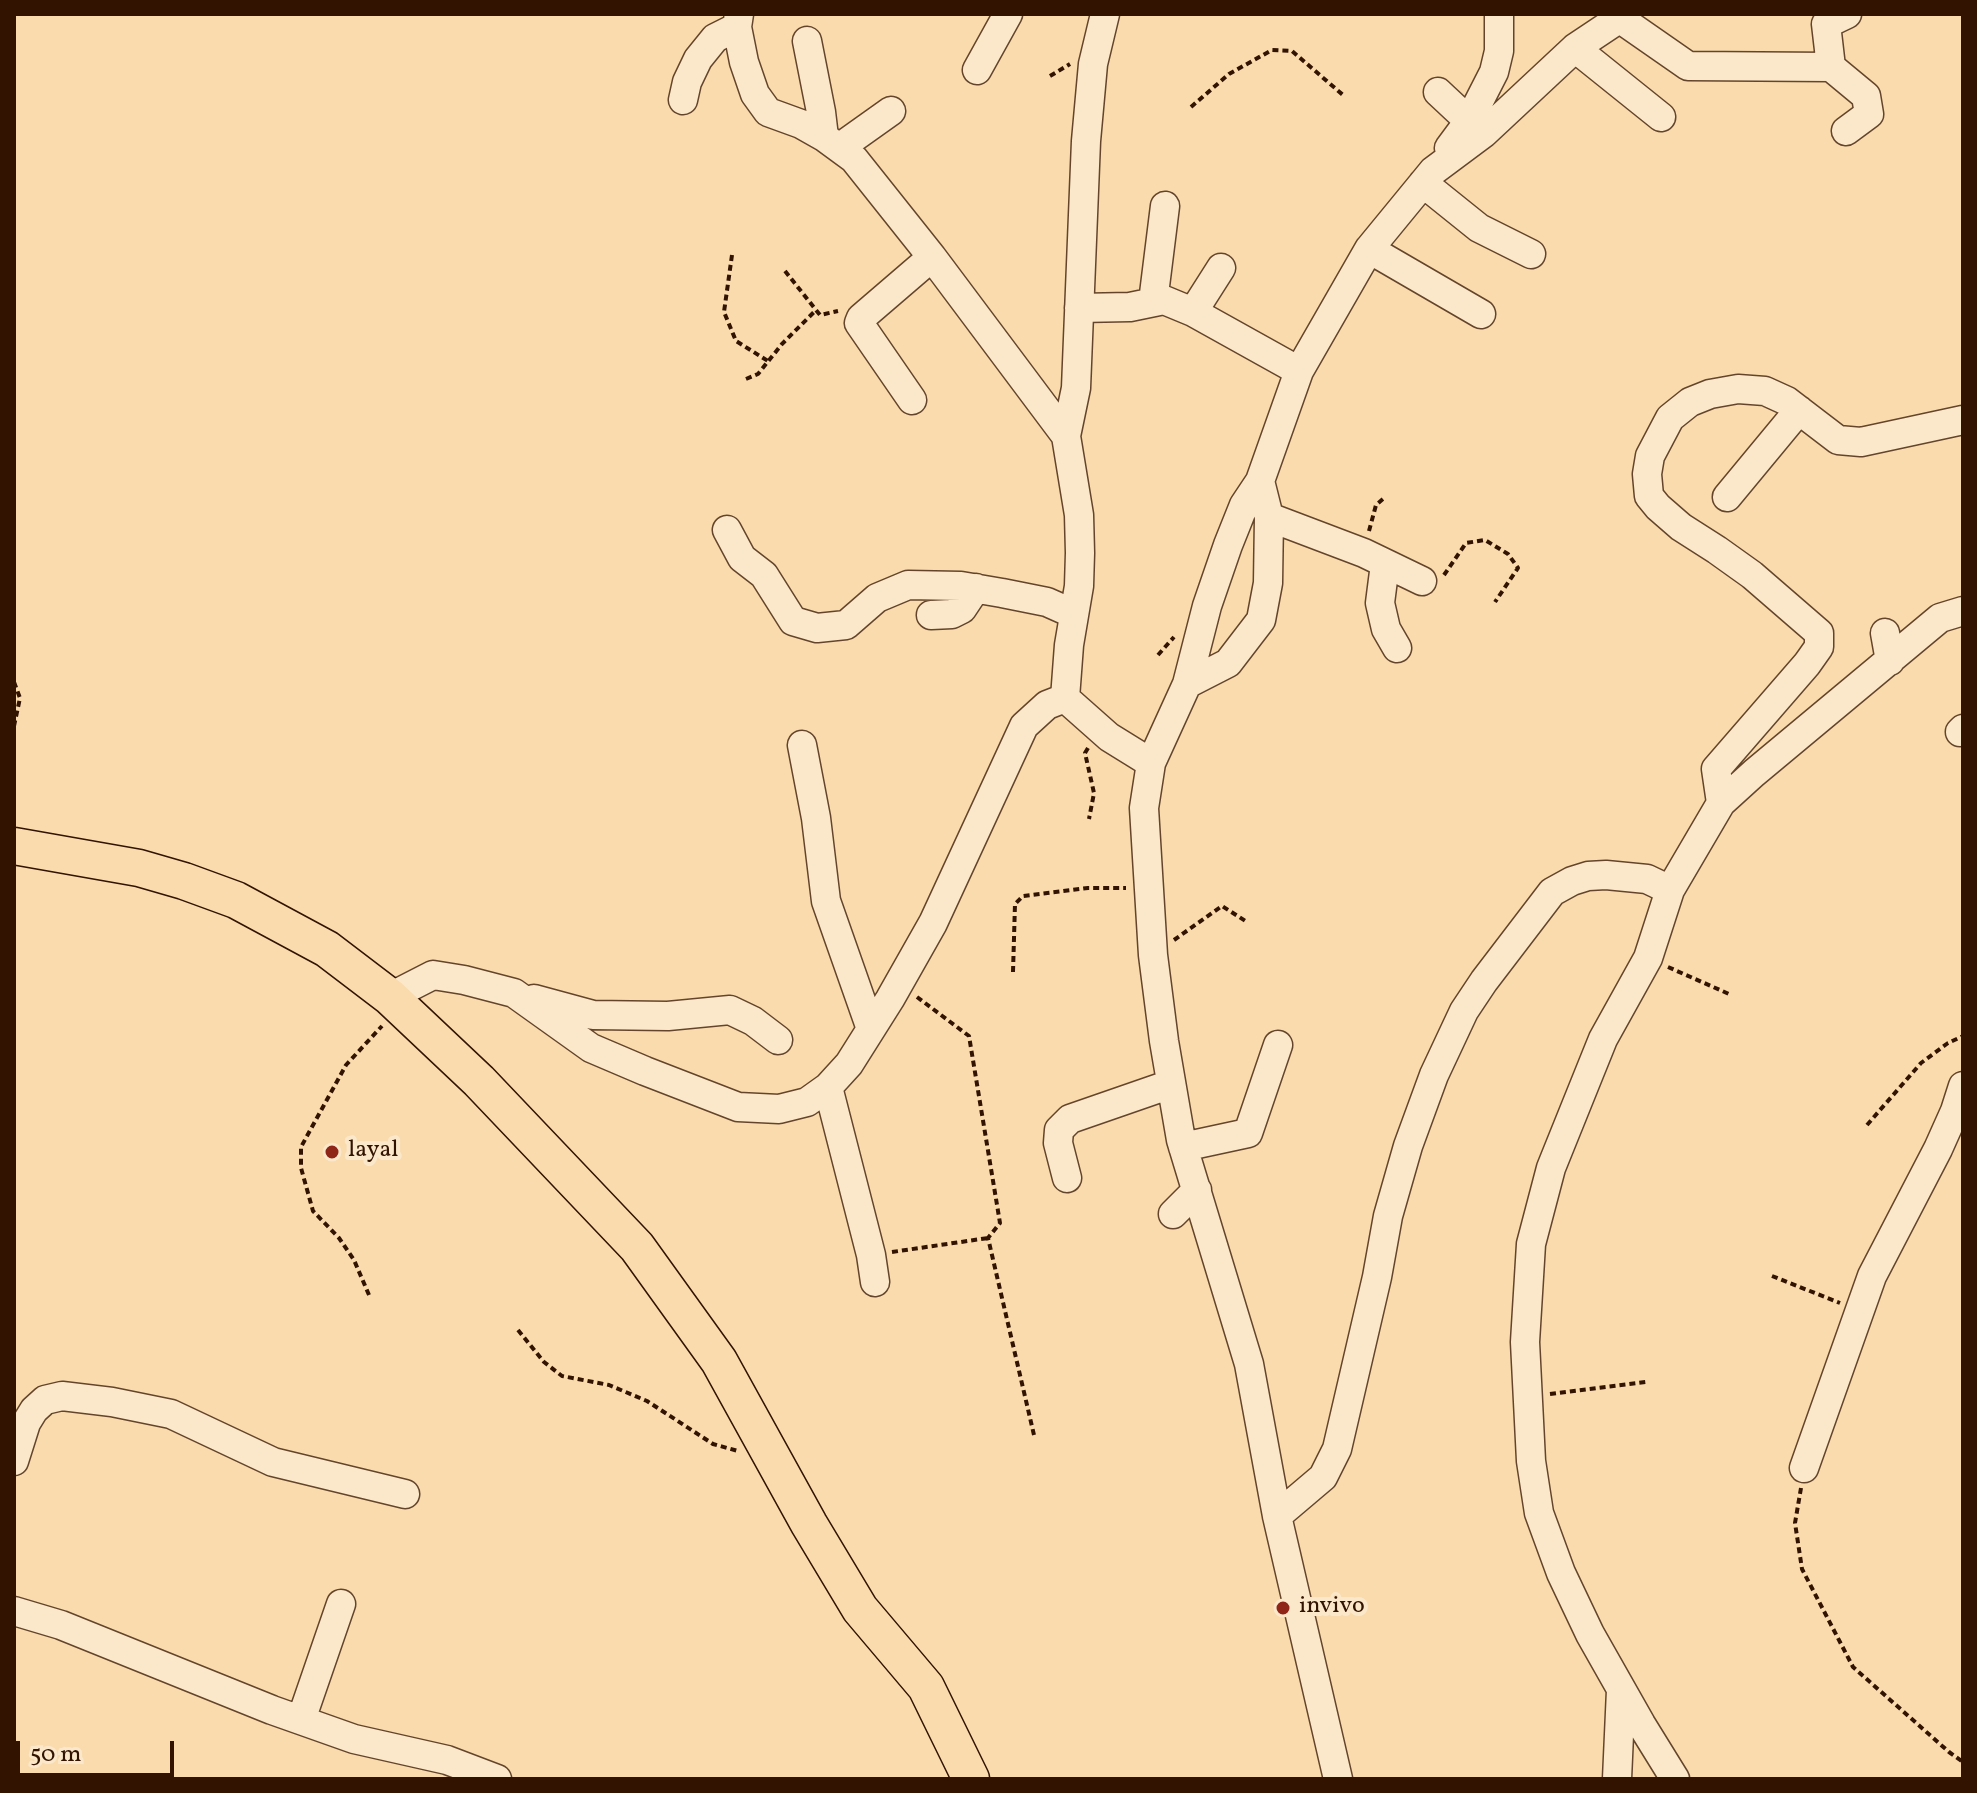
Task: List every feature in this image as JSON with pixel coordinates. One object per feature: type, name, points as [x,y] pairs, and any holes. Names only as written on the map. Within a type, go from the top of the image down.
[{"type":"main road","points":[[14,846],[139,868],[236,900],[327,949],[395,1002],[479,1081],[637,1247],[719,1361],[860,1609],[926,1687],[971,1779]]},
{"type":"street","points":[[977,70],[1008,14]]},
{"type":"street","points":[[1338,1779],[1277,1516],[1249,1364],[1183,1147],[1153,955],[1144,808],[1151,763],[1187,684],[1207,606],[1228,545],[1244,505],[1260,481],[1299,371],[1369,249],[1469,121],[1494,72],[1499,51],[1499,14]]},
{"type":"street","points":[[1831,67],[1826,24],[1847,14]]},
{"type":"street","points":[[1065,698],[1079,586],[1079,528],[1066,436],[1076,388],[1090,95],[1099,16]]},
{"type":"street","points":[[1428,177],[1484,133],[1575,48],[1622,16],[1688,66],[1831,67],[1866,96],[1869,114],[1846,131]]},
{"type":"street","points":[[734,18],[755,94],[768,112],[801,124],[854,159],[1066,436]]},
{"type":"street","points":[[683,100],[687,82],[698,59],[734,18]]},
{"type":"street","points":[[807,41],[821,112],[832,142]]},
{"type":"street","points":[[1575,48],[1661,117]]},
{"type":"street","points":[[1438,92],[1469,121]]},
{"type":"street","points":[[832,142],[891,111]]},
{"type":"street","points":[[1428,177],[1479,228],[1531,254]]},
{"type":"street","points":[[1153,302],[1165,206]]},
{"type":"street","points":[[1369,249],[1481,314]]},
{"type":"street","points":[[912,400],[859,323],[932,257]]},
{"type":"street","points":[[1193,312],[1221,268]]},
{"type":"street","points":[[1079,308],[1130,307],[1164,300],[1193,312],[1299,371]]},
{"type":"street","points":[[1721,803],[1716,769],[1807,664],[1819,647],[1819,633],[1752,575],[1681,527],[1649,496],[1647,474],[1650,456],[1670,418],[1690,402],[1710,394],[1738,389],[1765,391],[1787,401],[1838,440],[1861,442],[1963,420]]},
{"type":"street","points":[[1727,497],[1799,410]]},
{"type":"street","points":[[1187,684],[1228,663],[1261,620],[1268,583],[1269,517],[1260,481]]},
{"type":"street","points":[[1269,517],[1375,558],[1422,581]]},
{"type":"street","points":[[727,530],[742,558],[764,575],[793,621],[817,628],[846,625],[877,598],[908,585],[976,588],[1047,602],[1074,614]]},
{"type":"street","points":[[1375,558],[1383,574],[1380,603],[1386,629],[1397,648]]},
{"type":"street","points":[[931,615],[952,614],[962,609],[976,588]]},
{"type":"street","points":[[1675,1779],[1590,1634],[1561,1573],[1539,1513],[1531,1461],[1525,1342],[1531,1244],[1551,1168],[1603,1039],[1648,958],[1670,890],[1721,803],[1940,618],[1963,611]]},
{"type":"street","points":[[1885,633],[1890,661]]},
{"type":"street","points":[[1065,698],[1109,737],[1151,763]]},
{"type":"street","points":[[514,993],[591,1048],[738,1107],[779,1109],[807,1102],[828,1087],[849,1064],[899,983],[933,923],[1024,726],[1047,705],[1065,698]]},
{"type":"street","points":[[802,745],[816,818],[826,901],[871,1029]]},
{"type":"street","points":[[1277,1516],[1323,1477],[1337,1449],[1388,1216],[1408,1146],[1434,1075],[1464,1011],[1552,892],[1580,878],[1606,875],[1647,879],[1670,890]]},
{"type":"street","points":[[395,1002],[433,975],[464,980],[593,1015],[668,1016],[730,1010],[753,1021],[778,1040]]},
{"type":"street","points":[[1183,1147],[1248,1133],[1278,1045]]},
{"type":"street","points":[[1067,1178],[1058,1143],[1059,1130],[1070,1119],[1171,1084]]},
{"type":"street","points":[[1804,1468],[1872,1276],[1938,1149],[1963,1086]]},
{"type":"street","points":[[828,1087],[873,1269]]},
{"type":"street","points":[[1173,1214],[1197,1190]]},
{"type":"street","points":[[14,1461],[26,1423],[34,1410],[45,1400],[62,1396],[171,1414],[273,1462],[405,1494]]},
{"type":"street","points":[[301,1720],[341,1604]]},
{"type":"street","points":[[14,1611],[61,1625],[354,1739],[447,1760],[497,1779]]},
{"type":"street","points":[[1617,1779],[1621,1689]]},
{"type":"path","points":[[1191,107],[1229,74],[1272,50],[1292,51],[1343,95]]},
{"type":"path","points":[[732,255],[724,312],[736,341],[768,361]]},
{"type":"path","points":[[785,271],[820,315],[838,311]]},
{"type":"path","points":[[746,379],[758,374],[816,310]]},
{"type":"path","points":[[1375,558],[1376,505],[1383,499]]},
{"type":"path","points":[[1422,581],[1439,582],[1466,543],[1485,540],[1508,554],[1518,568],[1495,602]]},
{"type":"path","points":[[14,682],[20,698],[14,726]]},
{"type":"path","points":[[1089,819],[1094,793],[1085,753],[1101,730]]},
{"type":"path","points":[[1013,972],[1015,904],[1023,896],[1088,888],[1148,889]]},
{"type":"path","points":[[1153,955],[1222,906],[1247,922]]},
{"type":"path","points":[[1648,958],[1729,994]]},
{"type":"path","points":[[873,1269],[988,1238],[1000,1223],[969,1036],[899,983]]},
{"type":"path","points":[[369,1295],[354,1260],[339,1238],[313,1211],[301,1168],[301,1147],[346,1065],[395,1002]]},
{"type":"path","points":[[1867,1125],[1921,1063],[1963,1036]]},
{"type":"path","points":[[988,1238],[1034,1435]]},
{"type":"path","points":[[1772,1276],[1860,1311]]},
{"type":"path","points":[[518,1330],[544,1362],[562,1376],[609,1385],[647,1401],[713,1444],[774,1461]]},
{"type":"path","points":[[1527,1397],[1646,1382]]},
{"type":"path","points":[[1804,1468],[1795,1523],[1802,1569],[1822,1610],[1853,1667],[1963,1762]]},
{"type":"place","name":"layal","points":[[332,1152]]},
{"type":"place","name":"invivo","points":[[1283,1608]]}]
